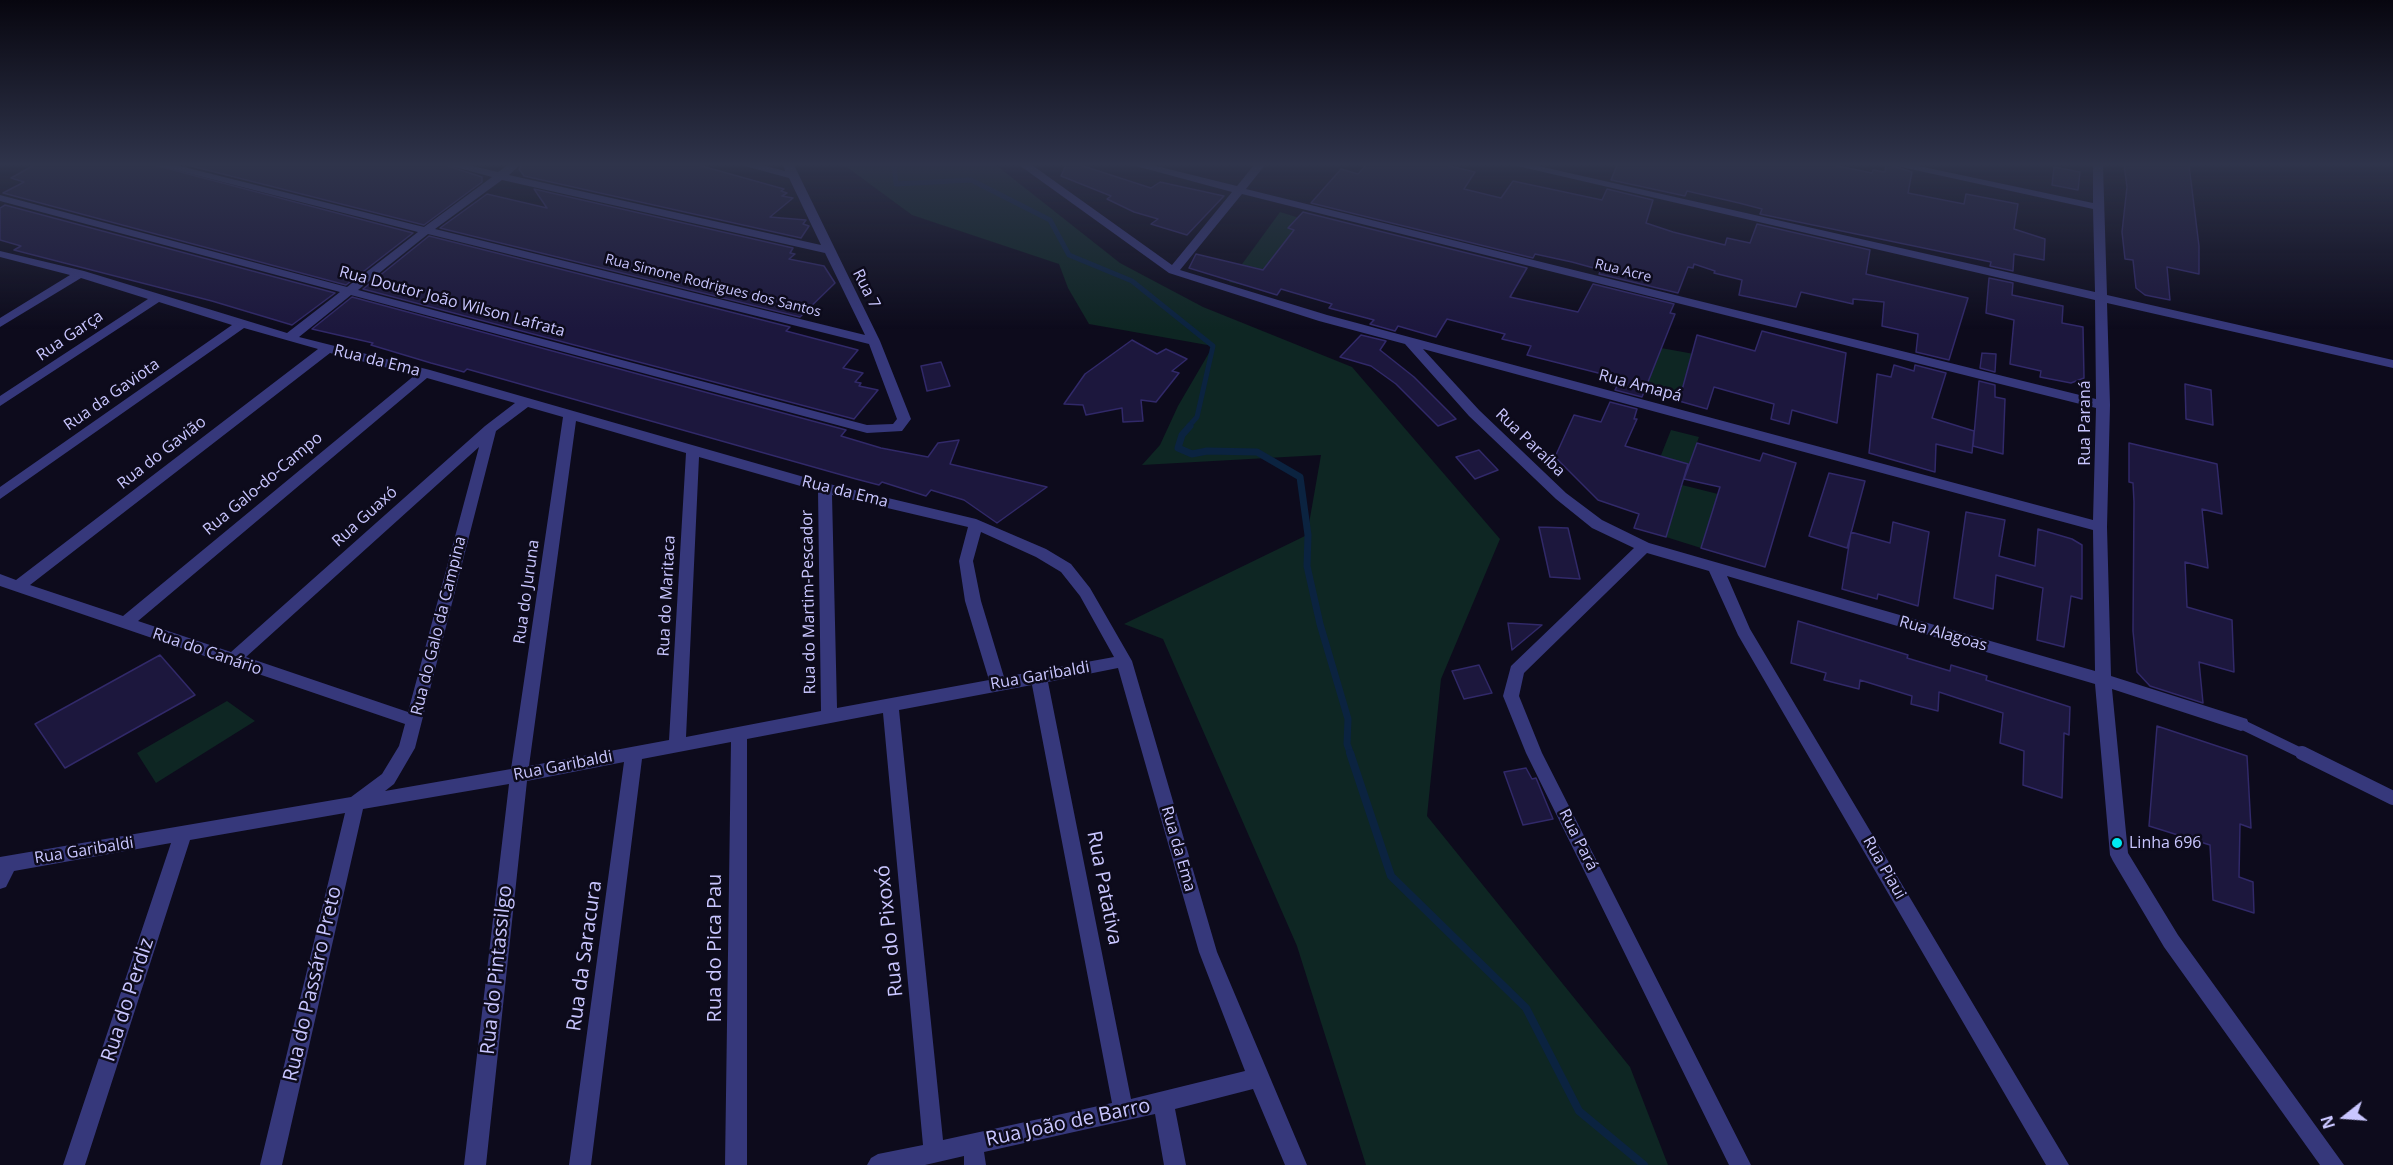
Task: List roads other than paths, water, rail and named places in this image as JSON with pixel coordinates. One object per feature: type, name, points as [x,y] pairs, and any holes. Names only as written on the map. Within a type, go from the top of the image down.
[{"type":"street","name":"Rua Doutor João Wilson Lafrata","points":[[80,219],[867,429],[897,428]]},
{"type":"street","name":"Rua Simone Rodrigues dos Santos","points":[[383,219],[874,341]]},
{"type":"street","points":[[289,338],[442,219]]},
{"type":"street","points":[[693,219],[828,250]]},
{"type":"street","name":"Rua 7","points":[[814,219],[874,341],[904,419],[897,428]]},
{"type":"street","name":"Rua Amapá","points":[[1100,219],[1173,271],[1409,341],[2100,527]]},
{"type":"street","points":[[1173,271],[1215,219]]},
{"type":"street","name":"Rua Acre","points":[[1353,219],[2103,405]]},
{"type":"street","points":[[1761,219],[2100,295],[2393,364]]},
{"type":"street","name":"Rua Paraná","points":[[2098,219],[2103,405],[2100,527],[2103,680],[2119,855],[2171,942],[2333,1165]]},
{"type":"street","name":"Rua da Ema","points":[[0,254],[80,274],[327,349],[425,373],[825,488],[976,524],[1041,553],[1066,568],[1085,592],[1124,661],[1208,952],[1258,1078],[1296,1165]]},
{"type":"street","points":[[0,323],[80,274]]},
{"type":"street","name":"Rua Garça","points":[[0,402],[159,297]]},
{"type":"street","name":"Rua da Gaviota","points":[[0,494],[243,323]]},
{"type":"street","name":"Rua Paraíba","points":[[1409,341],[1474,413],[1561,496],[1597,524],[1644,547]]},
{"type":"street","name":"Rua do Gavião","points":[[18,586],[327,349]]},
{"type":"street","name":"Rua Galo-do-Campo","points":[[124,624],[425,373]]},
{"type":"street","name":"Rua Guaxó","points":[[232,661],[490,429],[524,403]]},
{"type":"street","name":"Rua do Juruna","points":[[519,775],[570,415]]},
{"type":"street","name":"Rua do Galo da Campina","points":[[356,803],[388,779],[407,748],[490,429]]},
{"type":"street","name":"Rua do Maritaca","points":[[676,745],[693,450]]},
{"type":"street","name":"Rua do Martim-Pescador","points":[[825,488],[829,716]]},
{"type":"street","points":[[976,524],[966,561],[973,601],[998,684]]},
{"type":"street","name":"Rua Alagoas","points":[[1644,547],[2103,680],[2241,724]]},
{"type":"street","name":"Rua Pará","points":[[1644,547],[1517,669],[1510,696],[1534,753],[1740,1165]]},
{"type":"street","name":"Rua Piaui","points":[[1715,567],[1743,631],[2058,1165]]},
{"type":"street","name":"Rua do Canário","points":[[0,580],[232,661],[415,721]]},
{"type":"street","name":"Rua Garibaldi","points":[[4,864],[519,775],[1124,661]]},
{"type":"street","name":"Rua Patativa","points":[[1040,676],[1123,1109]]},
{"type":"street","name":"Rua do Pixoxó","points":[[890,705],[934,1151]]},
{"type":"street","name":"Rua do Pica Pau","points":[[736,1165],[739,732]]},
{"type":"street","name":"Rua da Saracura","points":[[580,1165],[634,753]]},
{"type":"street","name":"Rua do Pintassilgo","points":[[475,1165],[519,775]]},
{"type":"street","name":"Rua do Passáro Preto","points":[[271,1165],[356,803]]},
{"type":"street","name":"Rua do Perdiz","points":[[74,1165],[183,834]]},
{"type":"street","points":[[0,881],[4,864]]},
{"type":"street","name":"Rua João de Barro","points":[[878,1165],[1163,1102],[1258,1078]]},
{"type":"street","points":[[1163,1102],[1175,1165]]},
{"type":"street","points":[[973,1144],[975,1165]]},
{"type":"lane","points":[[2241,724],[2393,798]]},
{"type":"waterway","points":[[1049,219],[1069,255],[1132,281],[1213,346],[1197,417],[1188,427]]},
{"type":"waterway","points":[[1190,426],[1182,435],[1178,448],[1192,454],[1207,451],[1257,452],[1300,477],[1308,535],[1307,566],[1320,624],[1348,719],[1347,744],[1351,755]]},
{"type":"waterway","points":[[1350,753],[1391,876],[1526,1008],[1579,1111],[1644,1165]]},
{"type":"place","name":"Linha 696","points":[[2117,843]]}]
